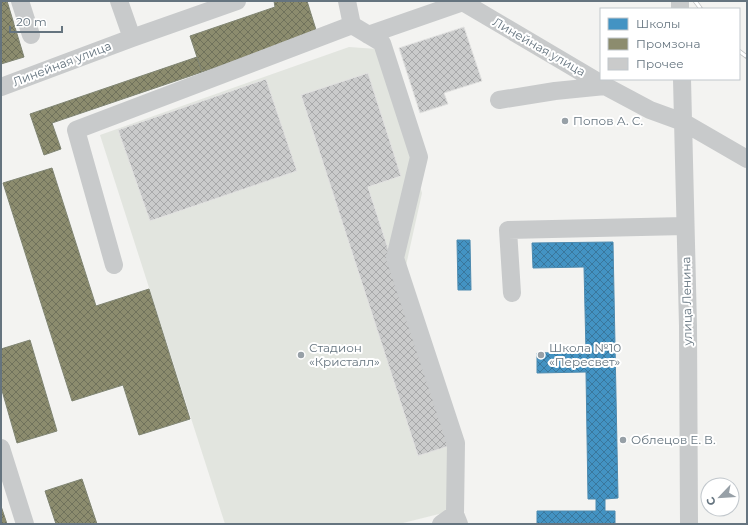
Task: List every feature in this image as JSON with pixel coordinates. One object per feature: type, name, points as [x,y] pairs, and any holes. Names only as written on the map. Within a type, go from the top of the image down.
[{"type":"street","points":[[20,1],[31,35]]},
{"type":"street","points":[[119,1],[132,38]]},
{"type":"street","name":"Линейная улица","points":[[1,87],[237,1]]},
{"type":"street","points":[[347,1],[352,25],[382,43],[419,157],[395,258],[456,443],[452,521]]},
{"type":"street","points":[[368,35],[462,2]]},
{"type":"street","name":"Линейная улица","points":[[462,2],[605,86],[650,110],[683,122],[747,159]]},
{"type":"street","points":[[114,266],[76,130],[352,25]]},
{"type":"street","name":"улица Ленина","points":[[682,80],[686,226],[689,524]]},
{"type":"street","points":[[500,100],[555,91],[605,86]]},
{"type":"street","points":[[512,293],[508,230],[686,226]]},
{"type":"street","points":[[1,448],[25,524]]},
{"type":"shaded area","name":"Стадион «Кристалл»","points":[[349,47],[377,49],[422,193],[405,270],[459,440],[459,509],[399,524],[225,524],[100,135]]},
{"type":"building: Школы","points":[[457,240],[470,240],[471,290],[458,290]]},
{"type":"building: Школы","points":[[613,242],[618,498],[605,499],[605,511],[615,511],[615,524],[537,524],[537,511],[596,511],[596,499],[588,499],[586,372],[537,373],[537,353],[586,352],[584,267],[533,268],[532,243]]},
{"type":"building: Промзона","points":[[1,1],[7,1],[24,57],[1,64]]},
{"type":"building: Промзона","points":[[274,1],[307,1],[317,33],[202,72],[190,36],[275,7]]},
{"type":"building: Промзона","points":[[197,57],[202,72],[52,123],[61,149],[44,155],[30,114]]},
{"type":"building: Промзона","points":[[52,168],[96,306],[149,289],[190,419],[139,435],[123,385],[72,401],[3,183]]},
{"type":"building: Промзона","points":[[30,340],[57,431],[17,443],[1,387],[1,349]]},
{"type":"building: Промзона","points":[[82,479],[97,524],[56,524],[45,491]]},
{"type":"building: Промзона","points":[[1,506],[7,524],[1,524]]},
{"type":"building: Прочее","points":[[464,27],[482,81],[444,93],[448,104],[420,113],[399,48]]},
{"type":"building: Прочее","points":[[368,73],[401,176],[368,187],[452,445],[418,456],[301,95]]},
{"type":"building: Прочее","points":[[266,79],[297,171],[150,221],[118,130]]},
{"type":"railway","points":[[695,1],[700,8]]},
{"type":"railway","points":[[740,52],[747,57]]},
{"type":"place","name":"Попов А. С.","points":[[565,121]]},
{"type":"place","name":"Стадион «Кристалл»","points":[[301,355]]},
{"type":"place","name":"Школа №10 «Пересвет»","points":[[541,355]]},
{"type":"place","name":"Облецов Е. В.","points":[[623,440]]}]
